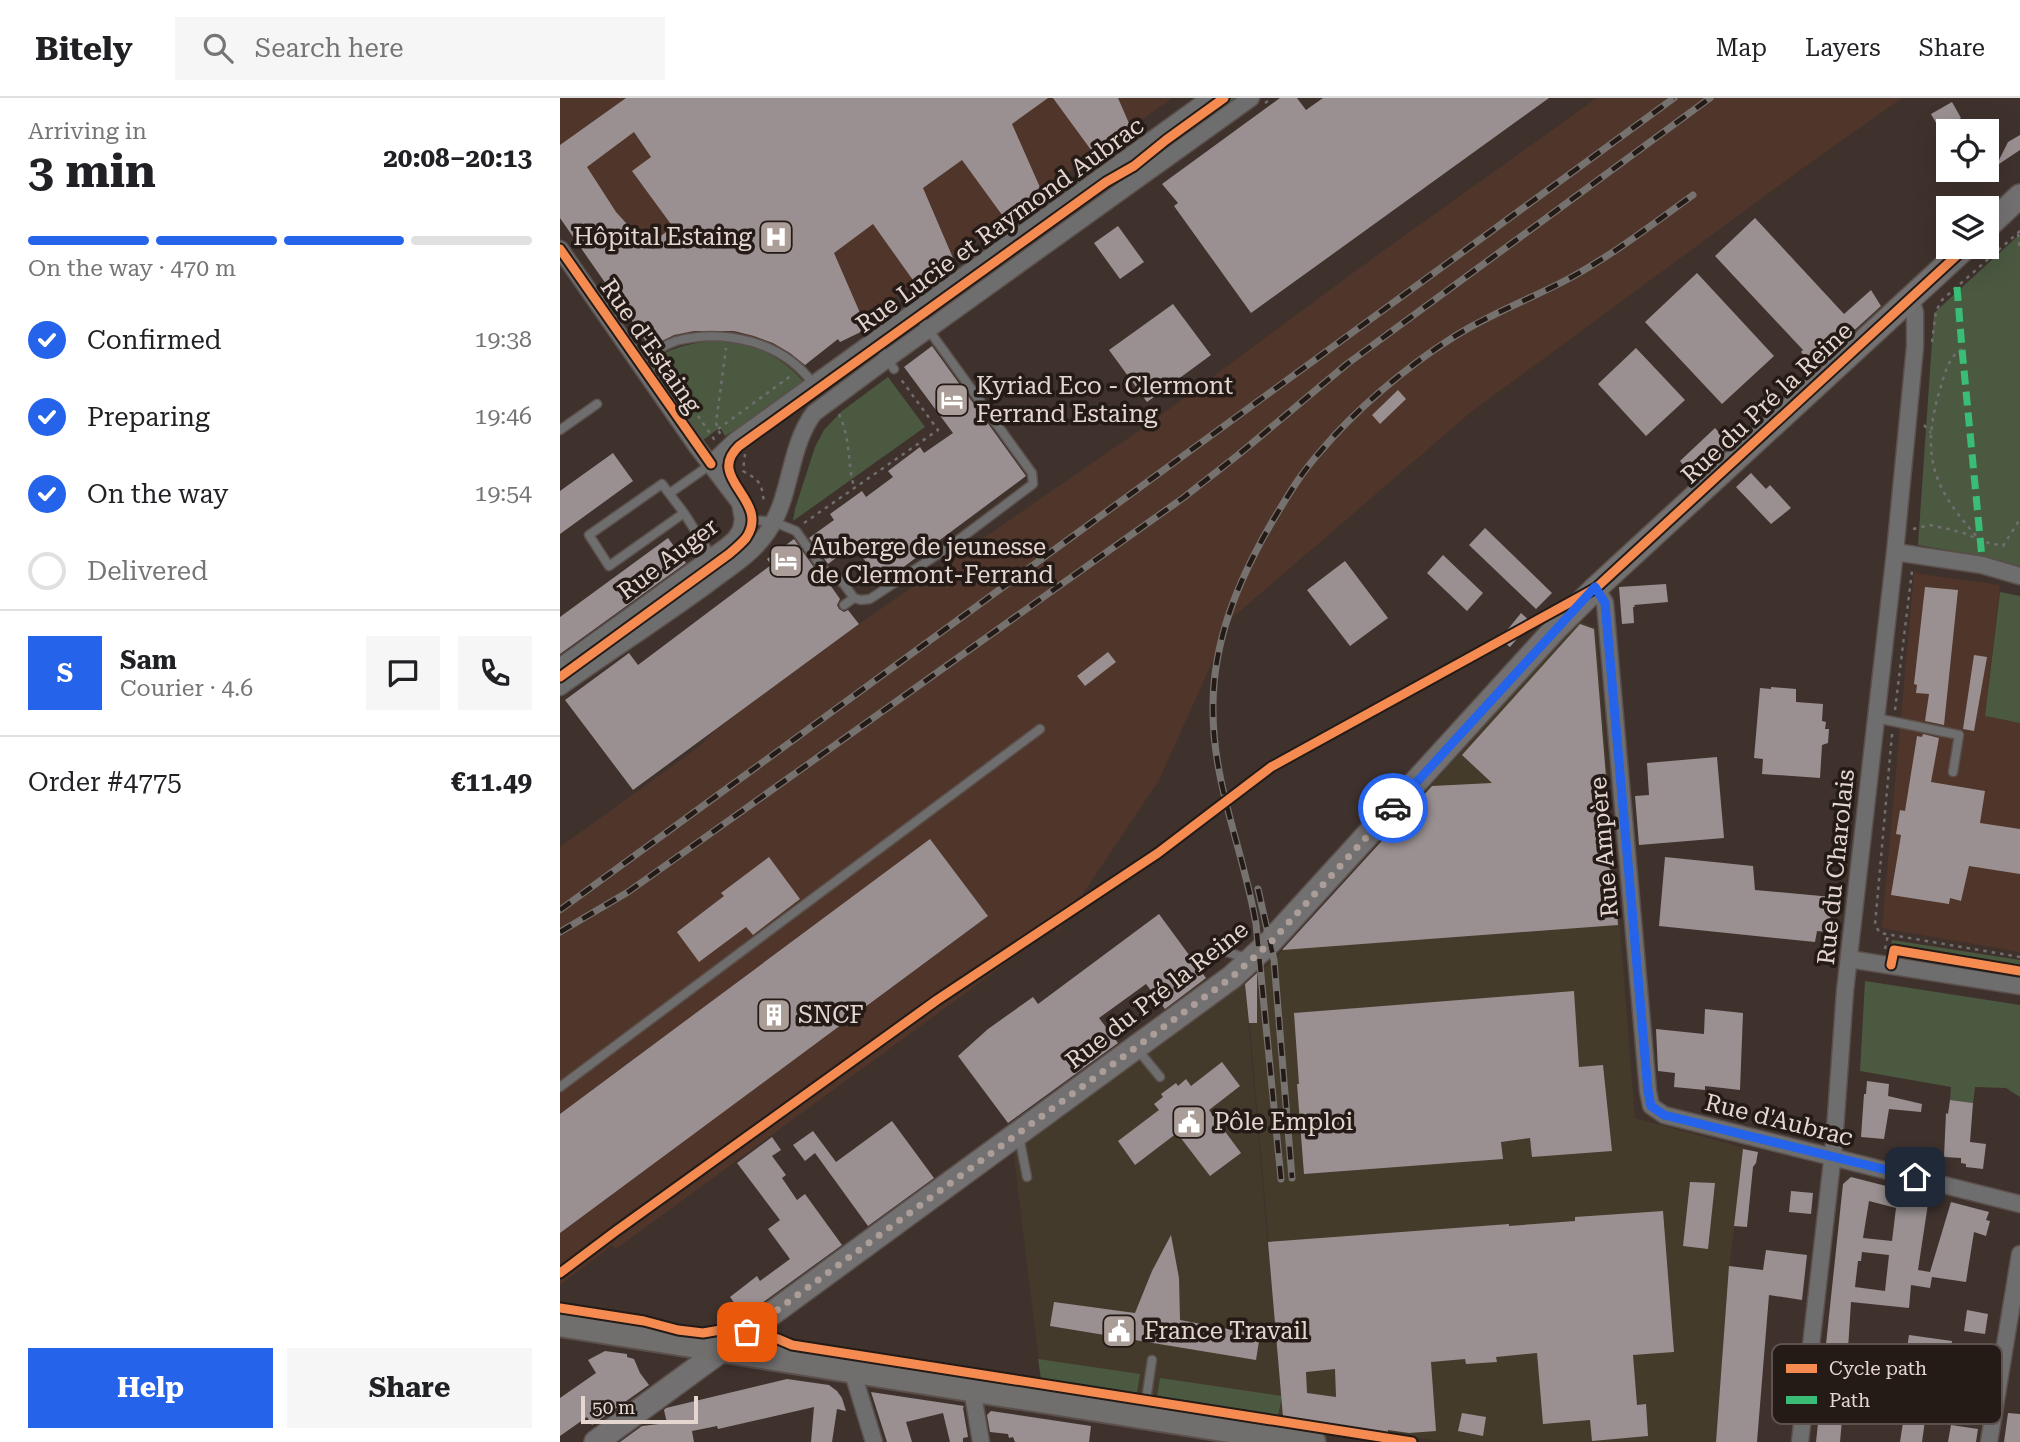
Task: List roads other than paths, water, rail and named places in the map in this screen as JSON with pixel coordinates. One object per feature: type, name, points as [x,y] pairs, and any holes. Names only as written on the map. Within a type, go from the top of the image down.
[{"type":"main road","points":[[1999,216],[2020,196]]},
{"type":"main road","name":"Rue du Pré la Reine","points":[[596,1442],[991,1145],[1019,1133],[1252,960],[1595,587],[1952,259]]},
{"type":"main road","points":[[560,1323],[1143,1415],[1256,1438],[1312,1442]]},
{"type":"street","name":"Rue Lucie et Raymond Aubrac","points":[[711,464],[739,443],[809,378],[874,340],[1210,98]]},
{"type":"street","points":[[560,687],[664,616],[755,548],[776,517],[798,444],[814,413],[890,364],[928,330],[1251,98]]},
{"type":"street","name":"Rue d'Estaing","points":[[560,249],[711,464]]},
{"type":"street","name":"Rue du Charolais","points":[[1811,1344],[1833,1157],[1849,959],[1915,347],[1915,312],[1910,298]]},
{"type":"street","name":"Rue Auger","points":[[560,667],[735,539],[741,530],[743,519],[740,503],[711,464]]},
{"type":"street","points":[[1895,552],[1982,565],[2020,576]]},
{"type":"street","name":"Rue Ampère","points":[[1595,587],[1605,603],[1651,1106]]},
{"type":"street","points":[[1849,959],[1892,958],[2020,986]]},
{"type":"street","name":"Rue d'Aubrac","points":[[1651,1106],[1664,1115],[2020,1204]]},
{"type":"street","points":[[2002,1363],[2020,1254]]},
{"type":"street","points":[[852,1370],[874,1442]]},
{"type":"street","points":[[972,1389],[981,1442]]},
{"type":"street","name":"Rue du Charolais","points":[[1800,1442],[1802,1424]]},
{"type":"street","points":[[1989,1442],[1992,1424]]},
{"type":"lane","points":[[844,605],[858,599],[870,599],[949,547],[1033,484],[1032,473],[915,311]]},
{"type":"lane","points":[[638,362],[675,342],[695,337],[727,337],[764,345],[789,359],[809,378]]},
{"type":"lane","points":[[874,340],[890,364]]},
{"type":"lane","points":[[560,430],[597,404]]},
{"type":"lane","points":[[670,493],[711,464]]},
{"type":"lane","points":[[684,513],[609,566],[589,535],[662,484],[684,513],[712,557]]},
{"type":"lane","points":[[743,519],[776,517],[796,531],[823,569],[843,583],[858,599]]},
{"type":"lane","points":[[1876,718],[1959,735],[1953,772]]},
{"type":"lane","points":[[560,1087],[1040,729]]},
{"type":"lane","points":[[1216,949],[1252,960]]},
{"type":"lane","points":[[1136,1047],[1160,1077]]},
{"type":"lane","points":[[1019,1133],[1027,1177]]},
{"type":"lane","points":[[1143,1415],[1152,1360]]},
{"type":"railway","points":[[560,910],[1674,98]]},
{"type":"railway","points":[[560,932],[628,892],[1183,498],[1347,364],[1710,98]]},
{"type":"railway","points":[[1281,1179],[1256,924],[1223,792],[1214,738],[1217,661],[1222,636],[1238,590],[1260,544],[1300,477],[1334,437],[1381,390],[1452,338],[1586,269],[1693,195]]},
{"type":"railway","points":[[1258,889],[1274,960],[1292,1178]]},
{"type":"place","name":"Hôpital Estaing","points":[[776,237]]},
{"type":"place","name":"Kyriad Eco - Clermont Ferrand Estaing","points":[[952,400]]},
{"type":"place","name":"Auberge de jeunesse de Clermont-Ferrand","points":[[786,561]]},
{"type":"place","name":"SNCF","points":[[774,1015]]},
{"type":"place","name":"Pôle Emploi","points":[[1189,1122]]},
{"type":"place","name":"France Travail","points":[[1119,1331]]}]
